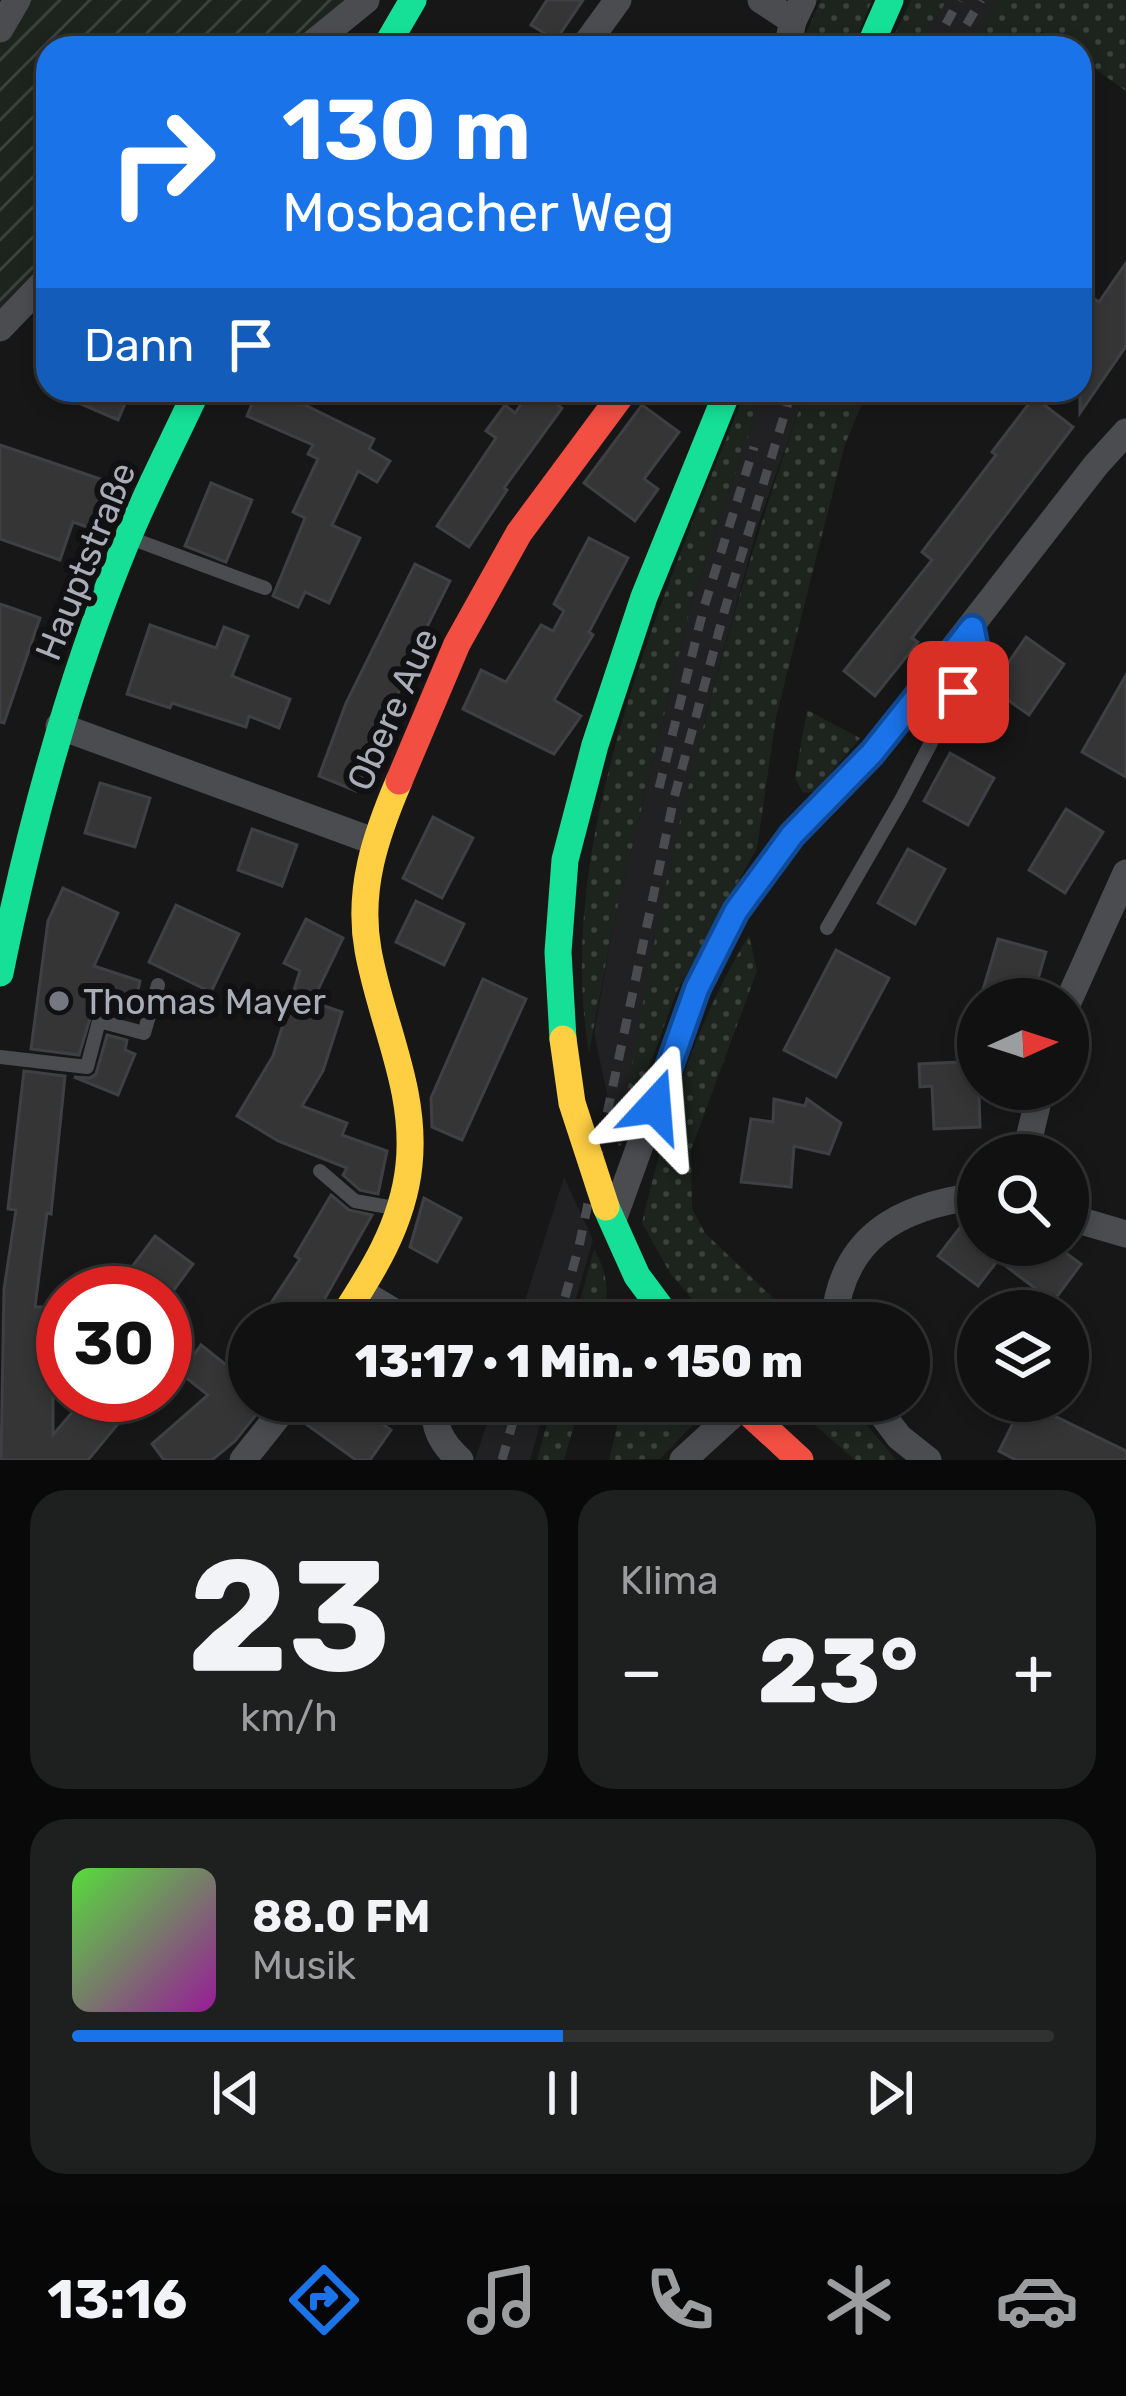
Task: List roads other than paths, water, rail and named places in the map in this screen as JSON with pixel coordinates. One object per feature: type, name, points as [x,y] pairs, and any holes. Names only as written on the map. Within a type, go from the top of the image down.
[{"type":"street","points":[[0,28],[17,0]]},
{"type":"street","points":[[322,36],[366,0]]},
{"type":"street","points":[[592,36],[617,0]]},
{"type":"street","points":[[761,0],[794,23]]},
{"type":"street","points":[[874,36],[890,0]]},
{"type":"street","points":[[390,36],[403,3]]},
{"type":"street","points":[[0,328],[36,290]]},
{"type":"street","name":"Hauptstraße","points":[[0,973],[59,726],[128,537],[191,402]]},
{"type":"street","name":"Obere Aue","points":[[59,726],[374,841],[457,644],[519,533],[616,402]]},
{"type":"street","points":[[656,1302],[637,1276],[609,1213],[572,1103],[558,952],[565,860],[595,745],[644,596],[723,402]]},
{"type":"street","points":[[609,1213],[697,988],[736,911],[792,835],[872,753],[1126,432]]},
{"type":"street","points":[[355,1302],[386,1252],[409,1168],[410,1105],[367,947],[374,841]]},
{"type":"street","points":[[1079,978],[1126,873]]},
{"type":"street","points":[[836,1302],[850,1260],[872,1235],[914,1213],[957,1202]]},
{"type":"street","points":[[1089,1223],[1126,1234]]},
{"type":"street","points":[[362,1292],[378,1302]]},
{"type":"street","points":[[253,1458],[276,1422]]},
{"type":"street","points":[[434,1422],[446,1447],[459,1460]]},
{"type":"street","points":[[683,1460],[720,1422]]},
{"type":"street","points":[[758,1422],[800,1460]]},
{"type":"street","points":[[887,1422],[898,1437],[928,1460]]},
{"type":"lane","points":[[128,537],[265,588]]},
{"type":"lane","points":[[826,928],[901,800],[977,655],[972,628]]},
{"type":"lane","points":[[0,1057],[87,1067],[99,1021],[144,1033],[158,985]]},
{"type":"lane","points":[[320,1171],[355,1201],[399,1209]]},
{"type":"railway","points":[[940,36],[959,0]]},
{"type":"railway","points":[[960,36],[981,0]]},
{"type":"railway","points":[[564,1302],[674,798],[788,402]]},
{"type":"railway","points":[[659,788],[704,607],[754,447]]},
{"type":"railway","points":[[502,1460],[513,1422]]},
{"type":"place","name":"Thomas Mayer","points":[[59,1001]]}]
